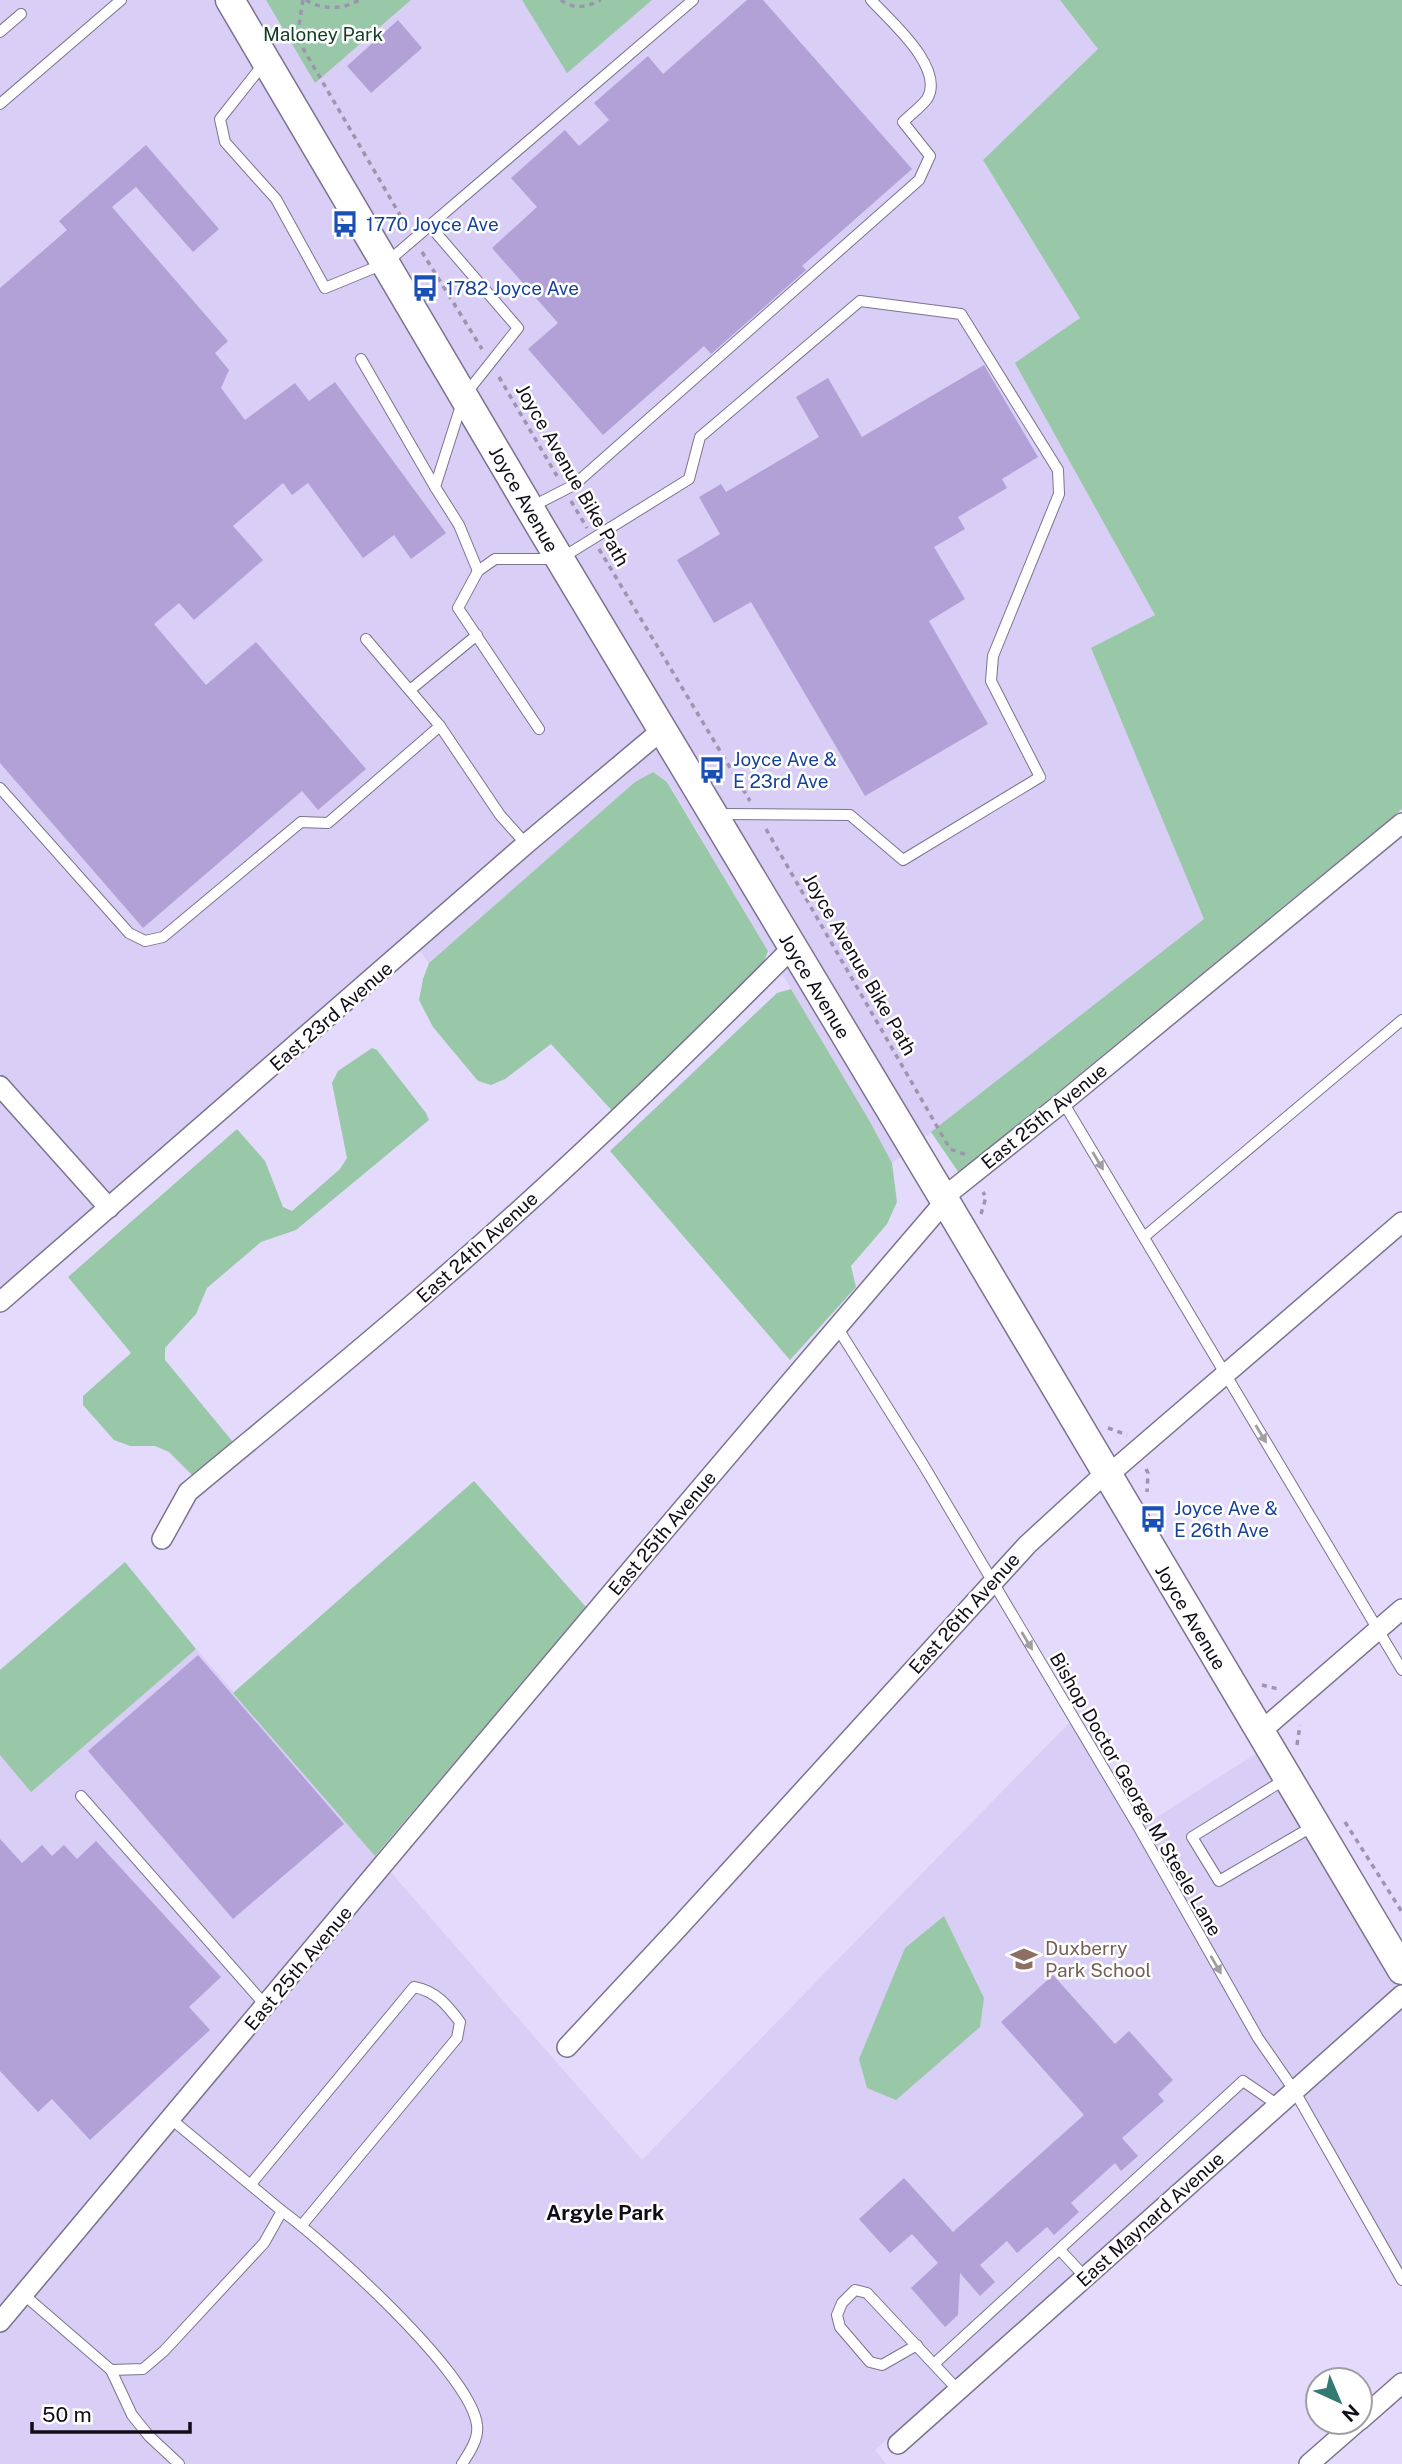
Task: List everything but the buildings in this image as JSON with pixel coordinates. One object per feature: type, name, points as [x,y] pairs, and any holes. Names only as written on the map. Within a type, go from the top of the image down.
[{"type":"street","name":"Joyce Avenue","points":[[230,0],[529,508],[1288,1778],[1327,1819],[1354,1887],[1402,1970]]},
{"type":"street","name":"East 23rd Avenue","points":[[0,1302],[526,844],[662,730]]},
{"type":"street","name":"East 25th Avenue","points":[[0,2322],[267,2006],[497,1727],[944,1199],[1402,823]]},
{"type":"street","name":"East 24th Avenue","points":[[162,1539],[188,1492],[436,1284],[535,1196],[697,1044],[792,948]]},
{"type":"street","points":[[0,1087],[109,1208]]},
{"type":"street","name":"East 26th Avenue","points":[[567,2047],[1027,1545],[1100,1478],[1107,1475],[1226,1375],[1402,1222]]},
{"type":"street","points":[[1261,1732],[1402,1609]]},
{"type":"street","name":"East Maynard Avenue","points":[[898,2444],[1402,1995]]},
{"type":"street","points":[[1374,2408],[1402,2383]]},
{"type":"street","points":[[1309,2464],[1342,2436]]},
{"type":"lane","points":[[0,104],[121,0]]},
{"type":"lane","points":[[266,60],[219,118],[225,142],[276,199],[326,288],[386,263],[693,0]]},
{"type":"lane","points":[[529,508],[574,485],[919,180],[930,156],[903,122],[928,98],[930,80],[919,50],[871,0]]},
{"type":"lane","points":[[0,32],[21,14]]},
{"type":"lane","points":[[430,226],[518,328],[464,396],[435,487]]},
{"type":"lane","points":[[539,729],[458,608],[478,571],[495,559],[560,559],[689,479],[700,437],[860,301],[961,314],[1058,470],[1059,494],[993,656],[991,681],[1040,777],[903,860],[850,815],[712,814]]},
{"type":"lane","points":[[361,359],[459,525],[478,571]]},
{"type":"lane","points":[[410,690],[477,635]]},
{"type":"lane","points":[[366,639],[440,726],[500,815],[526,844]]},
{"type":"lane","points":[[0,788],[129,933],[145,942],[163,937],[301,821],[328,823],[440,726]]},
{"type":"lane","points":[[1144,1237],[1402,1020]]},
{"type":"lane","points":[[1063,1102],[1402,1670]]},
{"type":"lane","name":"Bishop Doctor George M Steele Lane","points":[[837,1326],[924,1466],[1139,1828],[1258,2038],[1294,2090],[1402,2280]]},
{"type":"lane","points":[[1288,1778],[1192,1837],[1219,1881],[1327,1819]]},
{"type":"lane","points":[[81,1796],[267,2006]]},
{"type":"lane","points":[[251,2184],[414,1987],[429,1989],[460,2022],[457,2038],[302,2225]]},
{"type":"lane","points":[[934,2364],[1243,2081],[1278,2105]]},
{"type":"lane","points":[[172,2119],[302,2225],[395,2312],[449,2371],[466,2397],[477,2426],[472,2449],[461,2464]]},
{"type":"lane","points":[[111,2370],[143,2368],[164,2351],[264,2243],[282,2211]]},
{"type":"lane","points":[[1060,2250],[1085,2277]]},
{"type":"lane","points":[[917,2346],[883,2365],[870,2362],[840,2327],[837,2315],[842,2302],[855,2290],[867,2292],[958,2390]]},
{"type":"lane","points":[[23,2294],[111,2370],[132,2415],[149,2436],[179,2464]]},
{"type":"path","points":[[304,0],[314,5],[334,8],[359,0]]},
{"type":"path","name":"Joyce Avenue Bike Path","points":[[304,0],[298,38],[414,239],[758,814],[950,1149],[964,1154],[986,1197],[981,1215]]},
{"type":"path","points":[[561,0],[568,5],[583,7],[601,0]]},
{"type":"path","points":[[1102,1417],[1109,1429],[1126,1433],[1148,1473],[1146,1490],[1153,1502]]},
{"type":"path","points":[[1256,1675],[1263,1686],[1278,1689],[1300,1725],[1297,1746]]},
{"type":"path","points":[[1327,1819],[1402,1912]]},
{"type":"shaded area","points":[[0,0],[266,0],[315,83],[411,0],[522,0],[567,72],[652,0],[1060,0],[1099,49],[983,160],[1080,318],[1016,363],[1155,615],[1091,649],[1205,919],[892,1163],[668,782],[653,772],[635,782],[429,963],[415,945],[0,1305]]},
{"type":"shaded area","points":[[196,1649],[642,2160],[1070,1722],[1135,1831],[1271,1744],[1402,1969],[1402,2279],[1290,2092],[1283,2087],[875,2450],[886,2464],[0,2464],[0,1755],[31,1791]]},
{"type":"green space","name":"Maloney Park","points":[[266,0],[411,0],[315,83]]},
{"type":"green space","points":[[522,0],[652,0],[567,73]]},
{"type":"green space","points":[[1060,0],[1402,0],[1402,809],[959,1173],[931,1132],[1204,919],[1091,648],[1155,615],[1015,363],[1080,318],[983,160],[1098,49]]},
{"type":"green space","points":[[653,772],[667,782],[768,951],[759,975],[615,1114],[551,1044],[505,1079],[491,1085],[478,1081],[433,1027],[419,1000],[429,963],[635,782]]},
{"type":"green space","points":[[791,989],[892,1163],[897,1202],[887,1224],[851,1266],[856,1287],[790,1360],[610,1151],[777,993]]},
{"type":"green space","points":[[372,1048],[377,1050],[429,1120],[296,1230],[261,1242],[207,1288],[196,1314],[165,1348],[165,1360],[233,1442],[193,1476],[169,1452],[155,1446],[130,1446],[114,1440],[83,1405],[83,1396],[131,1353],[68,1277],[237,1129],[265,1161],[283,1207],[292,1211],[340,1169],[347,1158],[332,1083],[338,1071]]},
{"type":"green space","points":[[474,1481],[586,1607],[375,1856],[233,1693]]},
{"type":"green space","points":[[125,1562],[196,1649],[31,1792],[0,1755],[0,1670]]},
{"type":"green space","points":[[944,1916],[984,1998],[980,2027],[896,2100],[867,2088],[859,2059],[905,1948]]},
{"type":"place","name":"1770 Joyce Ave","points":[[345,224]]},
{"type":"place","name":"1782 Joyce Ave","points":[[425,288]]},
{"type":"place","name":"Joyce Ave & E 23rd Ave","points":[[712,770]]},
{"type":"place","name":"Joyce Ave & E 26th Ave","points":[[1153,1519]]},
{"type":"place","name":"Duxberry Park School","points":[[1024,1959]]},
{"type":"district","name":"Argyle Park","points":[[605,2213]]}]
